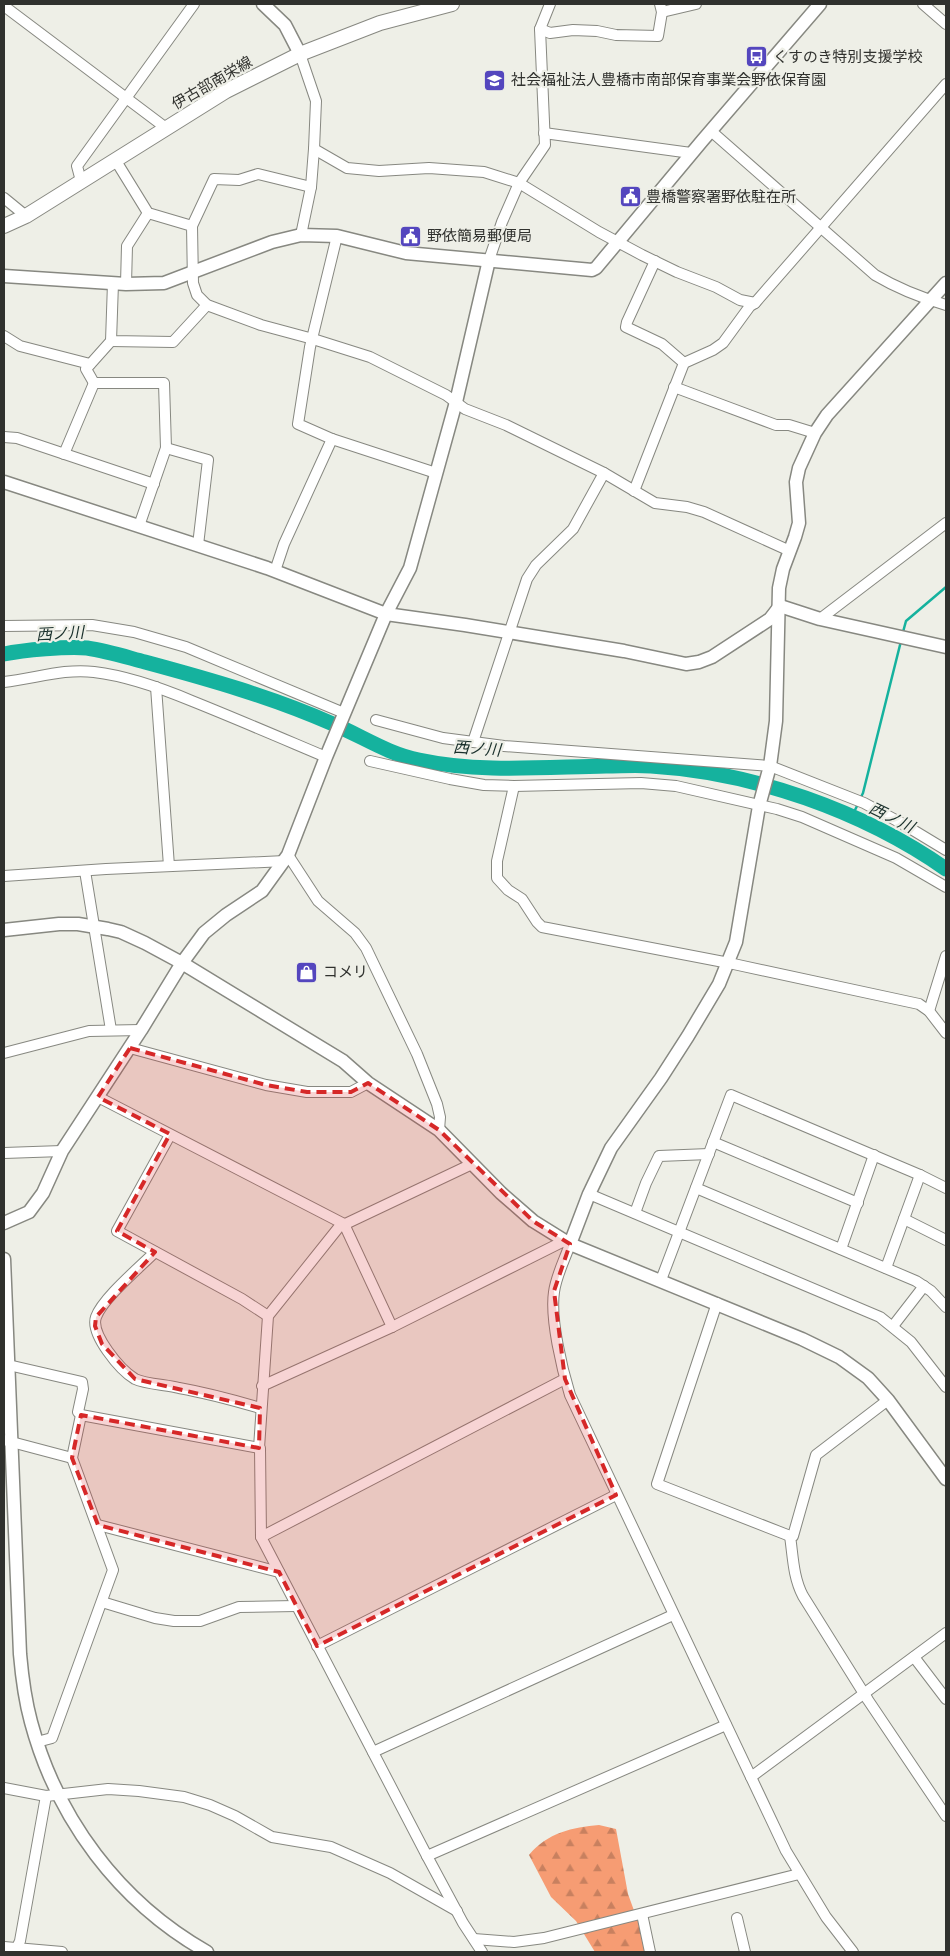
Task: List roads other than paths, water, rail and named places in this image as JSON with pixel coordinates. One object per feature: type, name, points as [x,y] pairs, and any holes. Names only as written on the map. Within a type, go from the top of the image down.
[{"type":"main road","name":"伊古部南栄線","points":[[4,226],[26,216],[226,91],[300,54],[380,23],[445,5]]},
{"type":"street","points":[[81,181],[77,166],[194,4]]},
{"type":"street","points":[[263,4],[285,25],[300,54],[316,101],[311,187],[301,235]]},
{"type":"street","points":[[4,1223],[29,1212],[43,1193],[62,1151],[130,1048],[182,963],[204,933],[226,915],[262,891],[287,858],[344,713],[386,614],[410,568],[456,402],[489,260],[502,222],[519,183],[545,145],[540,29],[550,4]]},
{"type":"street","points":[[540,29],[550,33],[573,30],[658,36],[661,8],[696,4]]},
{"type":"street","points":[[4,276],[120,284],[164,283],[193,274],[272,242],[301,235],[337,236],[406,253],[583,271],[592,270],[596,268],[820,4]]},
{"type":"street","points":[[923,4],[946,24]]},
{"type":"street","points":[[4,6],[166,128]]},
{"type":"street","points":[[634,491],[684,363],[713,350],[722,343],[750,306],[755,303],[946,84]]},
{"type":"street","points":[[711,131],[875,275],[886,282],[946,305]]},
{"type":"street","points":[[544,133],[692,153]]},
{"type":"street","points":[[314,149],[347,168],[379,171],[429,168],[484,172],[519,183],[617,242],[678,272],[716,287],[740,300],[755,303]]},
{"type":"street","points":[[116,161],[148,213],[192,226]]},
{"type":"street","points":[[311,187],[258,174],[239,180],[214,179],[192,226],[193,283],[197,295],[208,305],[261,325],[313,338],[370,357],[446,394],[465,409],[506,425],[604,473],[655,503],[704,512],[790,551]]},
{"type":"street","points":[[4,198],[26,216]]},
{"type":"street","points":[[94,383],[86,369],[111,341],[126,246],[148,213]]},
{"type":"street","points":[[337,236],[313,338],[298,424],[332,439],[436,473]]},
{"type":"street","points":[[655,261],[626,327],[662,344],[684,363]]},
{"type":"street","points":[[853,1952],[826,1916],[786,1851],[570,1395],[565,1379],[555,1323],[554,1291],[567,1242],[617,1138],[662,1078],[719,984],[736,942],[759,806],[770,766],[776,721],[780,588],[783,569],[799,523],[796,482],[798,475],[815,433],[827,415],[932,301],[946,283]]},
{"type":"street","points":[[111,341],[173,342],[208,305]]},
{"type":"street","points":[[4,336],[20,346],[90,364]]},
{"type":"street","points":[[94,383],[164,383],[166,448],[139,526]]},
{"type":"street","points":[[64,454],[94,383]]},
{"type":"street","points":[[674,387],[776,425],[790,425],[815,433]]},
{"type":"street","points":[[4,437],[16,438],[154,484]]},
{"type":"street","points":[[275,571],[284,544],[332,439]]},
{"type":"street","points":[[166,448],[208,460],[198,545]]},
{"type":"street","points":[[473,742],[527,579],[536,565],[573,528],[604,473]]},
{"type":"street","points":[[4,482],[275,571],[386,614],[624,652],[686,664],[712,658],[770,619],[780,606]]},
{"type":"street","points":[[820,619],[946,523]]},
{"type":"street","points":[[780,606],[820,619],[946,647]]},
{"type":"street","points":[[4,626],[92,625],[134,632],[186,647],[344,713]]},
{"type":"street","points":[[4,682],[63,672],[93,672],[130,679],[218,711],[326,757]]},
{"type":"street","points":[[156,687],[169,866]]},
{"type":"street","points":[[376,720],[444,738],[504,746],[770,766],[860,801],[946,850]]},
{"type":"street","points":[[370,760],[464,782],[514,786],[534,784],[641,783],[676,786],[776,809],[802,817],[896,858],[946,888]]},
{"type":"street","points":[[514,786],[497,860],[497,878],[508,890],[522,899],[542,927],[729,963],[919,1004],[929,1011],[946,1033]]},
{"type":"street","points":[[4,876],[287,858]]},
{"type":"street","points":[[287,858],[318,900],[355,933],[366,948],[417,1054],[437,1104],[440,1117],[438,1130]]},
{"type":"street","points":[[85,871],[111,1030]]},
{"type":"street","points":[[4,930],[59,924],[94,926],[122,932],[182,963],[343,1061],[368,1082],[438,1130],[533,1221],[567,1242],[802,1339],[839,1357],[868,1378],[888,1400],[946,1479]]},
{"type":"street","points":[[929,1011],[946,956]]},
{"type":"street","points":[[4,1053],[89,1031],[141,1030]]},
{"type":"street","points":[[130,1048],[266,1085],[307,1092],[351,1092],[368,1082]]},
{"type":"street","points":[[661,1280],[731,1095],[945,1184]]},
{"type":"street","points":[[98,1097],[344,1224],[392,1327]]},
{"type":"street","points":[[170,1135],[117,1231],[242,1299],[268,1316]]},
{"type":"street","points":[[713,1142],[858,1203]]},
{"type":"street","points":[[4,1153],[62,1151]]},
{"type":"street","points":[[635,1214],[649,1175],[659,1156],[709,1154]]},
{"type":"street","points":[[841,1249],[874,1155]]},
{"type":"street","points":[[472,1164],[339,1227],[268,1316],[260,1408],[259,1448],[261,1537],[427,1856],[482,1952]]},
{"type":"street","points":[[886,1268],[920,1175]]},
{"type":"street","points":[[696,1188],[886,1268],[924,1286],[946,1307]]},
{"type":"street","points":[[589,1194],[880,1317],[911,1342],[946,1387]]},
{"type":"street","points":[[904,1220],[946,1240]]},
{"type":"street","points":[[262,1386],[392,1327],[567,1242]]},
{"type":"street","points":[[155,1252],[108,1300],[96,1317],[95,1326],[102,1344],[122,1368],[135,1379],[216,1394],[260,1408]]},
{"type":"street","points":[[4,1259],[7,1441],[20,1654],[24,1692],[52,1796],[116,1880],[132,1897],[200,1951]]},
{"type":"street","points":[[893,1326],[924,1286]]},
{"type":"street","points":[[717,1304],[657,1484],[790,1536]]},
{"type":"street","points":[[6,1365],[82,1382],[83,1389],[78,1412],[81,1415],[72,1458],[113,1570],[52,1738],[37,1742]]},
{"type":"street","points":[[261,1537],[565,1379]]},
{"type":"street","points":[[790,1536],[793,1536],[816,1455],[888,1400]]},
{"type":"street","points":[[81,1415],[259,1448]]},
{"type":"street","points":[[7,1441],[72,1458]]},
{"type":"street","points":[[317,1646],[616,1495]]},
{"type":"street","points":[[98,1525],[279,1572]]},
{"type":"street","points":[[790,1536],[798,1586],[864,1692],[946,1816]]},
{"type":"street","points":[[102,1602],[155,1618],[174,1621],[200,1621],[239,1607],[296,1606]]},
{"type":"street","points":[[372,1752],[673,1615]]},
{"type":"street","points":[[751,1777],[946,1633]]},
{"type":"street","points":[[914,1657],[946,1699]]},
{"type":"street","points":[[427,1856],[726,1725]]},
{"type":"street","points":[[4,1788],[52,1796],[108,1789],[184,1797],[210,1805],[235,1816],[272,1837],[331,1847],[390,1873],[457,1911]]},
{"type":"street","points":[[16,1950],[20,1941],[52,1796]]},
{"type":"street","points":[[474,1939],[514,1942],[544,1938],[799,1874]]},
{"type":"street","points":[[642,1914],[650,1952]]},
{"type":"street","points":[[737,1918],[745,1952]]},
{"type":"street","points":[[4,1947],[16,1950],[62,1952]]},
{"type":"waterway","points":[[903,632],[906,621],[946,587]]},
{"type":"waterway","points":[[860,799],[901,641]]},
{"type":"waterway","name":"西ノ川","points":[[4,654],[69,648],[87,648],[109,652],[240,689],[310,714],[397,754],[442,764],[489,768],[645,766],[728,776],[806,798],[843,813],[879,829],[914,848],[946,869]]},
{"type":"waterway","points":[[852,816],[858,804]]},
{"type":"place","name":"くすのき特別支援学校","points":[[757,57]]},
{"type":"place","name":"社会福祉法人豊橋市南部保育事業会野依保育園","points":[[495,80]]},
{"type":"place","name":"豊橋警察署野依駐在所","points":[[630,197]]},
{"type":"place","name":"野依簡易郵便局","points":[[411,236]]},
{"type":"place","name":"コメリ","points":[[307,972]]}]
